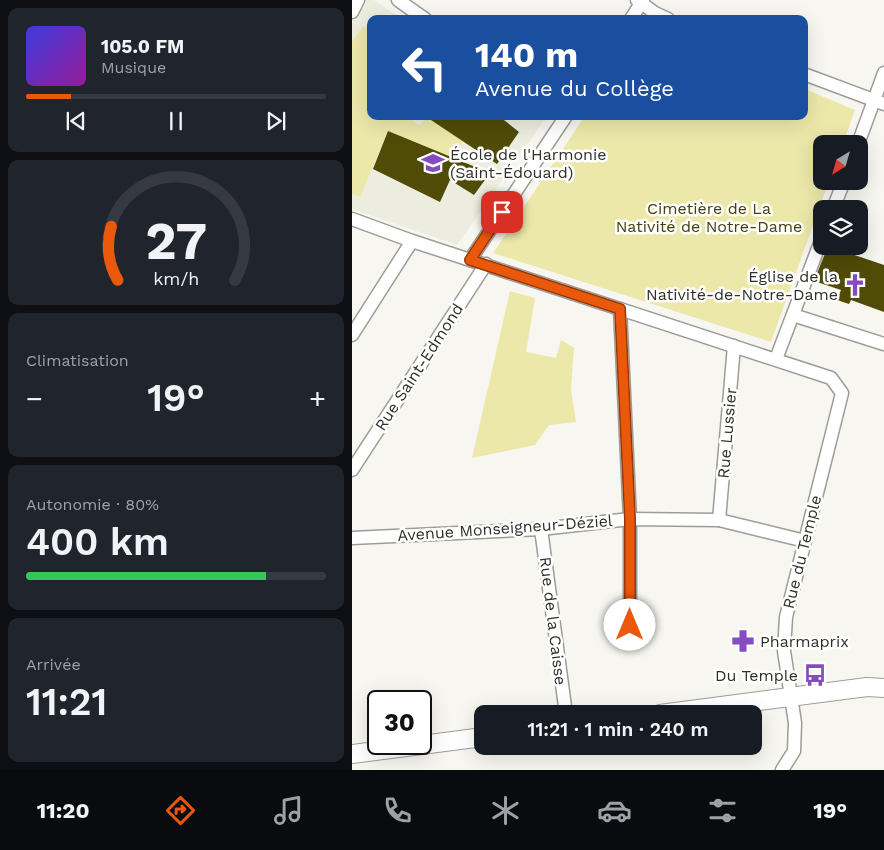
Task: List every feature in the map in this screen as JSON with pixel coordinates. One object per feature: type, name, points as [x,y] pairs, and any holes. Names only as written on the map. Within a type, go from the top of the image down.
[{"type":"main road","points":[[726,705],[867,686],[884,688]]},
{"type":"main road","points":[[352,754],[474,738]]},
{"type":"street","points":[[352,12],[358,0]]},
{"type":"street","points":[[398,0],[419,15]]},
{"type":"street","points":[[633,15],[640,1],[658,15]]},
{"type":"street","points":[[863,135],[879,103],[884,73]]},
{"type":"street","points":[[808,76],[879,103]]},
{"type":"street","points":[[470,260],[563,120]]},
{"type":"street","points":[[352,219],[412,241],[776,359],[815,255]]},
{"type":"street","points":[[352,335],[412,241]]},
{"type":"street","name":"Rue Saint-Edmond","points":[[352,470],[486,264]]},
{"type":"street","points":[[620,309],[630,519],[630,625]]},
{"type":"street","points":[[792,315],[884,344]]},
{"type":"street","name":"Rue Lussier","points":[[719,520],[734,346]]},
{"type":"street","name":"Rue du Temple","points":[[776,359],[831,378],[842,393],[786,617],[784,651],[795,723],[794,751],[782,770]]},
{"type":"street","name":"Avenue Monseigneur-Déziel","points":[[352,538],[541,529],[630,519],[719,520],[805,541]]},
{"type":"street","name":"Rue de la Caisse","points":[[541,529],[565,705]]},
{"type":"shaded area","name":"École de l'Harmonie (Saint-Édouard)","points":[[364,0],[374,0],[396,15],[367,15],[367,120],[544,120],[457,245],[352,209],[352,22]]},
{"type":"green space","points":[[363,26],[367,28],[367,120],[411,120],[420,126],[424,120],[445,120],[476,125],[451,157],[388,131],[360,197],[352,194],[352,42]]},
{"type":"green space","name":"Cimetière de La Nativité de Notre-Dame","points":[[808,90],[855,110],[846,135],[813,135],[813,190],[826,190],[822,200],[813,200],[813,225],[771,342],[493,253],[582,120],[808,120]]},
{"type":"green space","points":[[510,291],[535,298],[526,352],[556,358],[561,340],[574,348],[571,390],[576,422],[549,425],[535,445],[472,458]]},
{"type":"building","points":[[431,120],[504,120],[519,132],[497,164]]},
{"type":"building","points":[[388,131],[490,173],[474,195],[450,180],[440,202],[373,169]]},
{"type":"building","name":"Église de la Nativité-de-Notre-Dame","points":[[824,255],[855,255],[884,265],[884,312],[851,300],[849,304],[837,300],[841,290],[814,281]]},
{"type":"place","name":"École de l'Harmonie (Saint-Édouard)","points":[[433,163]]},
{"type":"place","name":"Église de la Nativité-de-Notre-Dame","points":[[855,285]]},
{"type":"place","name":"Pharmaprix","points":[[743,641]]},
{"type":"place","name":"Du Temple","points":[[815,675]]},
{"type":"route","points":[[502,212],[470,260],[620,309],[630,519],[630,625]]}]
